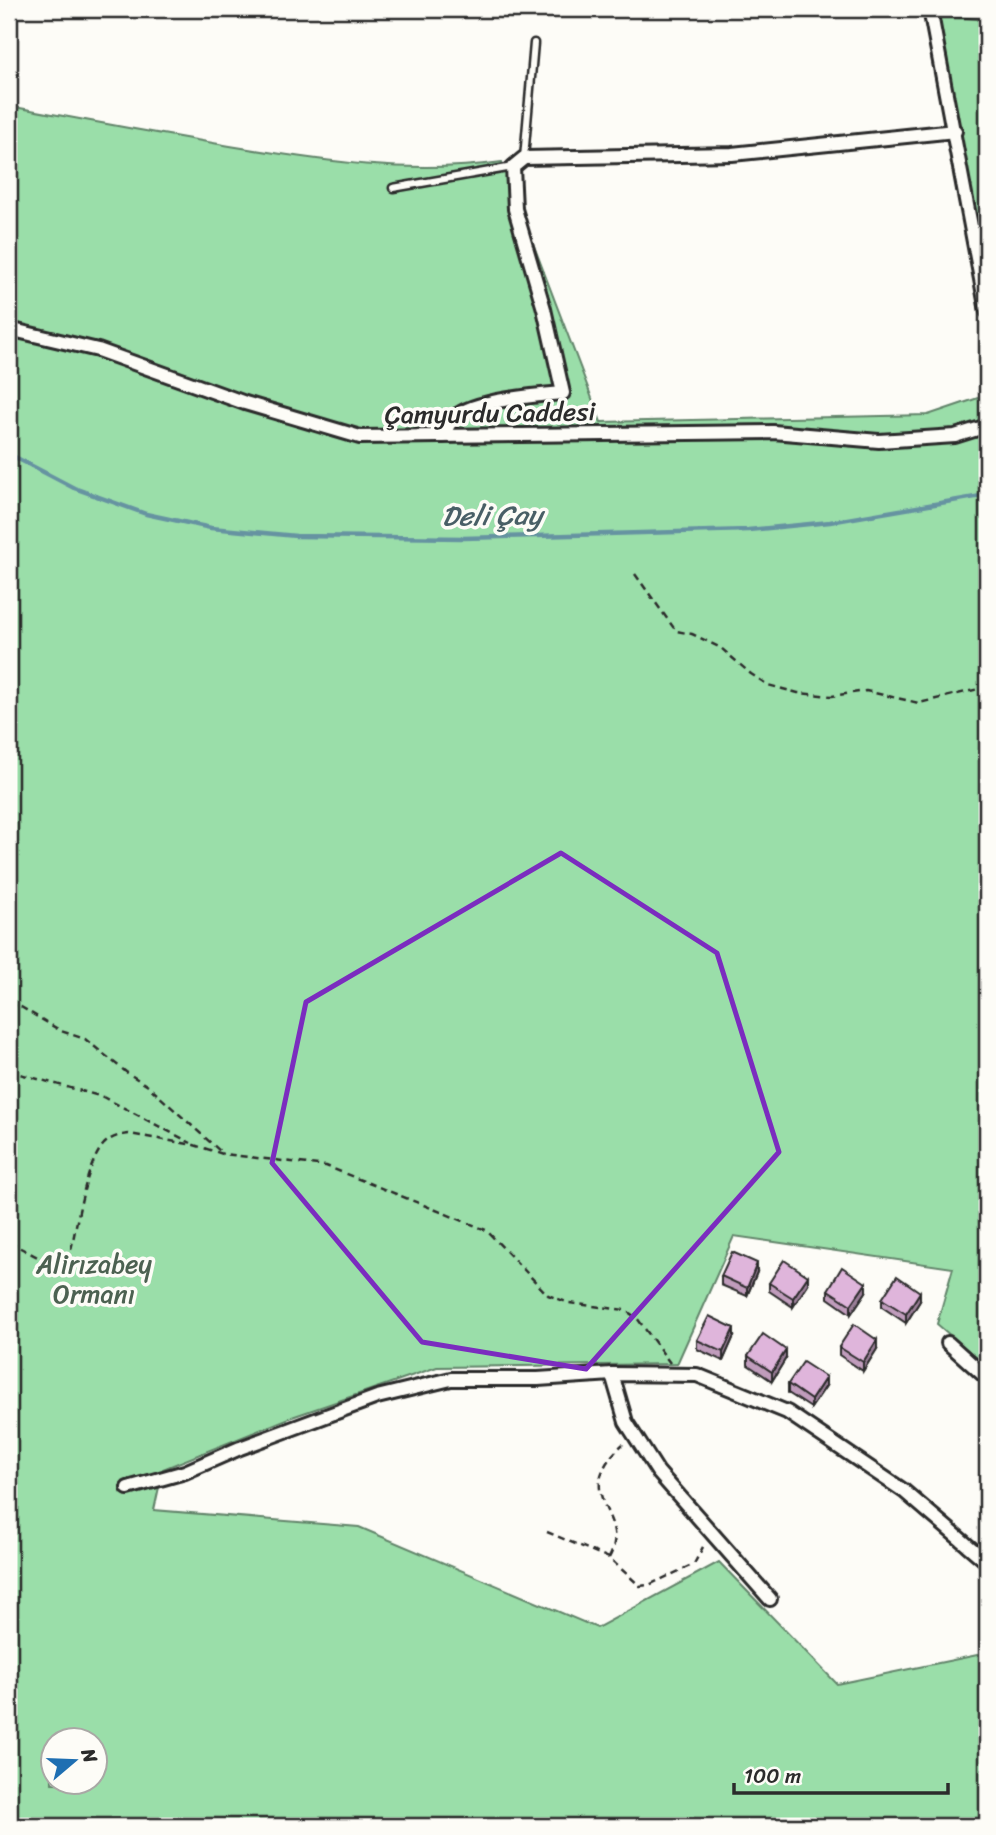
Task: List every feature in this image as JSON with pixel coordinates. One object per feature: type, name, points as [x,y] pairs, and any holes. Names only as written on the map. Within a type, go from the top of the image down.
[{"type":"street","points":[[930,9],[987,311]]},
{"type":"street","points":[[443,436],[455,418],[471,409],[528,395],[563,393],[544,309],[515,209],[513,167],[524,158],[732,154],[955,131]]},
{"type":"street","name":"Çamyurdu Caddesi","points":[[9,329],[99,351],[245,403],[360,437],[773,432],[880,441],[954,436],[987,426]]},
{"type":"street","points":[[948,1343],[987,1378]]},
{"type":"street","points":[[612,1374],[619,1405],[633,1436],[658,1472],[770,1600]]},
{"type":"street","points":[[128,1488],[185,1472],[240,1448],[377,1397],[451,1379],[538,1379],[612,1374],[697,1375],[787,1412],[904,1491],[987,1562]]},
{"type":"lane","points":[[524,158],[534,43]]},
{"type":"lane","points":[[393,188],[513,167]]},
{"type":"path","points":[[635,574],[676,631],[692,634],[721,648],[759,680],[777,688],[820,696],[877,692],[919,703],[987,687]]},
{"type":"path","points":[[9,1004],[21,1007],[61,1031],[85,1039],[148,1086],[223,1154]]},
{"type":"path","points":[[9,1071],[103,1097],[194,1145]]},
{"type":"path","points":[[9,1243],[22,1247],[50,1263],[62,1262],[67,1258],[89,1174],[102,1146],[110,1139],[129,1134],[194,1145],[223,1154],[326,1166],[486,1230],[548,1295],[569,1303],[625,1310],[637,1318],[678,1374]]},
{"type":"path","points":[[609,1558],[615,1530],[603,1506],[601,1473],[608,1459],[633,1436]]},
{"type":"path","points":[[547,1532],[609,1558],[636,1584],[645,1586],[694,1564],[709,1532]]},
{"type":"highlighted area","points":[[561,853],[717,953],[779,1152],[586,1369],[422,1342],[272,1163],[306,1002]]},
{"type":"green space","points":[[927,14],[987,20],[987,293]]},
{"type":"green space","name":"Alirızabey Ormanı","points":[[9,106],[230,146],[332,161],[400,167],[468,166],[502,162],[601,422],[928,415],[987,395],[987,1367],[937,1324],[953,1268],[734,1236],[677,1364],[437,1367],[292,1417],[163,1469],[154,1510],[359,1527],[597,1628],[719,1562],[837,1684],[987,1653],[987,1826],[9,1826]]},
{"type":"building","points":[[732,1252],[757,1263],[747,1288],[721,1276]]},
{"type":"building","points":[[784,1260],[808,1276],[793,1298],[769,1283]]},
{"type":"building","points":[[842,1267],[866,1283],[851,1305],[828,1290]]},
{"type":"building","points":[[897,1276],[920,1292],[906,1314],[882,1299]]},
{"type":"building","points":[[709,1316],[734,1328],[723,1352],[697,1340]]},
{"type":"building","points":[[854,1324],[877,1340],[863,1362],[839,1347]]},
{"type":"building","points":[[763,1334],[786,1350],[772,1372],[748,1356]]},
{"type":"building","points":[[803,1362],[826,1377],[811,1400],[788,1384]]},
{"type":"waterway","name":"Deli Çay","points":[[9,454],[74,488],[146,514],[211,528],[296,536],[464,538],[748,530],[830,522],[987,495]]}]
